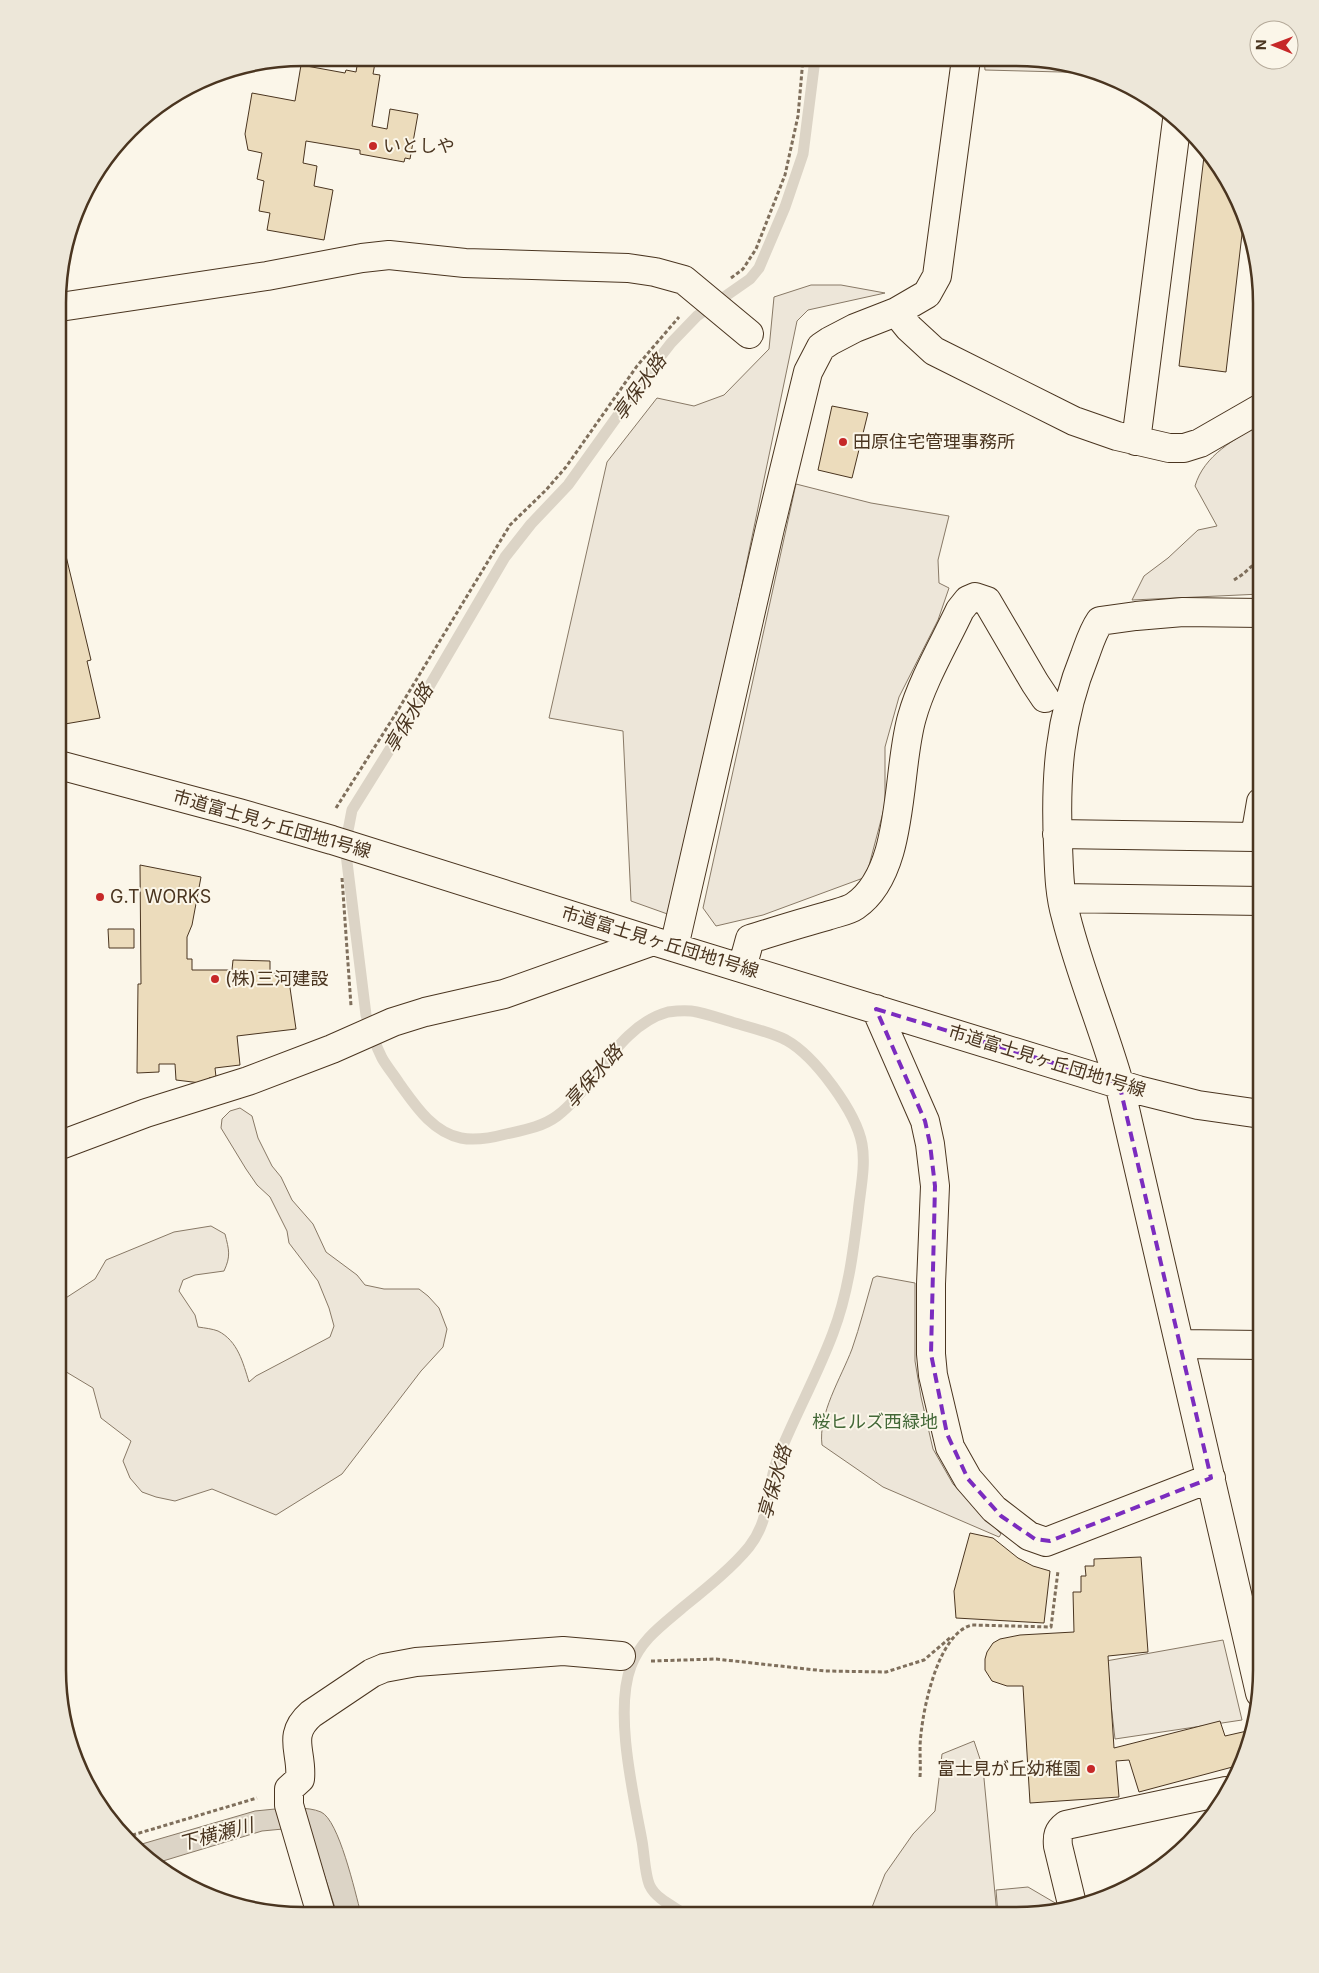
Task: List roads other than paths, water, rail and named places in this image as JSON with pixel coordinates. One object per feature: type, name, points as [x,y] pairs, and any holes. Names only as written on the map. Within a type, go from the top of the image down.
[{"type":"street","points":[[66,1143],[146,1113],[248,1081],[425,1012],[504,994],[663,944],[808,372],[821,347],[855,328],[896,312],[927,294],[937,276],[965,66]]},
{"type":"street","points":[[1136,441],[1176,129]]},
{"type":"street","points":[[66,306],[267,276],[362,258],[389,255],[465,263],[628,268],[672,276],[684,280],[750,334]]},
{"type":"street","points":[[896,312],[908,328],[934,351],[1093,429],[1169,448],[1184,448],[1200,443],[1253,413]]},
{"type":"street","points":[[742,968],[750,939],[854,907],[868,895],[878,879],[890,850],[906,740],[912,716],[960,610],[968,600],[975,597],[987,601],[1045,698]]},
{"type":"street","points":[[1253,613],[1182,612],[1100,621],[1072,686],[1066,714],[1060,750],[1058,834],[1062,898],[1070,931],[1119,1083],[1253,1661]]},
{"type":"street","name":"市道富士見ヶ丘団地1号線","points":[[66,768],[239,813],[332,840],[663,944],[1119,1083],[1181,1101],[1253,1113]]},
{"type":"street","points":[[1058,834],[1253,837]]},
{"type":"street","points":[[1062,898],[1253,901]]},
{"type":"street","points":[[876,1009],[925,1121],[930,1144],[935,1186],[931,1284],[933,1375],[950,1447],[968,1479],[1001,1516],[1029,1536],[1046,1542],[1211,1478]]},
{"type":"street","points":[[1180,1344],[1253,1345]]},
{"type":"street","points":[[319,1907],[298,1839],[289,1797],[300,1779],[301,1772],[296,1740],[303,1721],[360,1680],[378,1670],[416,1662],[563,1651],[621,1656]]},
{"type":"street","points":[[1071,1900],[1058,1846],[1057,1837],[1060,1829],[1066,1825],[1218,1793]]},
{"type":"water","name":"下横瀬川","points":[[310,1809],[321,1812],[328,1818],[346,1858],[359,1907],[335,1907],[311,1834],[283,1829],[262,1831],[163,1861],[143,1844],[255,1811]]},
{"type":"waterway","name":"享保水路","points":[[674,1907],[653,1891],[647,1877],[627,1752],[624,1706],[626,1684],[635,1657],[646,1641],[734,1563],[749,1547],[761,1526],[777,1460],[827,1349],[843,1303],[852,1258],[862,1178],[863,1152],[858,1131],[852,1116],[833,1086],[809,1058],[786,1040],[767,1032],[708,1015],[685,1011],[668,1012],[651,1019],[635,1030],[621,1043],[570,1104],[557,1116],[545,1123],[533,1128],[478,1139],[461,1138],[441,1130],[411,1100],[382,1058],[371,1031],[366,1015],[345,846],[352,810],[430,685],[505,557],[531,524],[568,485],[671,343],[697,316],[750,279],[759,268],[785,207],[803,154],[814,66]]},
{"type":"place","name":"いとしや","points":[[373,146]]},
{"type":"place","name":"田原住宅管理事務所","points":[[843,442]]},
{"type":"place","name":"G.T WORKS","points":[[100,897]]},
{"type":"place","name":"(株)三河建設","points":[[215,979]]},
{"type":"place","name":"富士見が丘幼稚園","points":[[1091,1769]]},
{"type":"park label","name":"桜ヒルズ西緑地","points":[[875,1422]]}]
